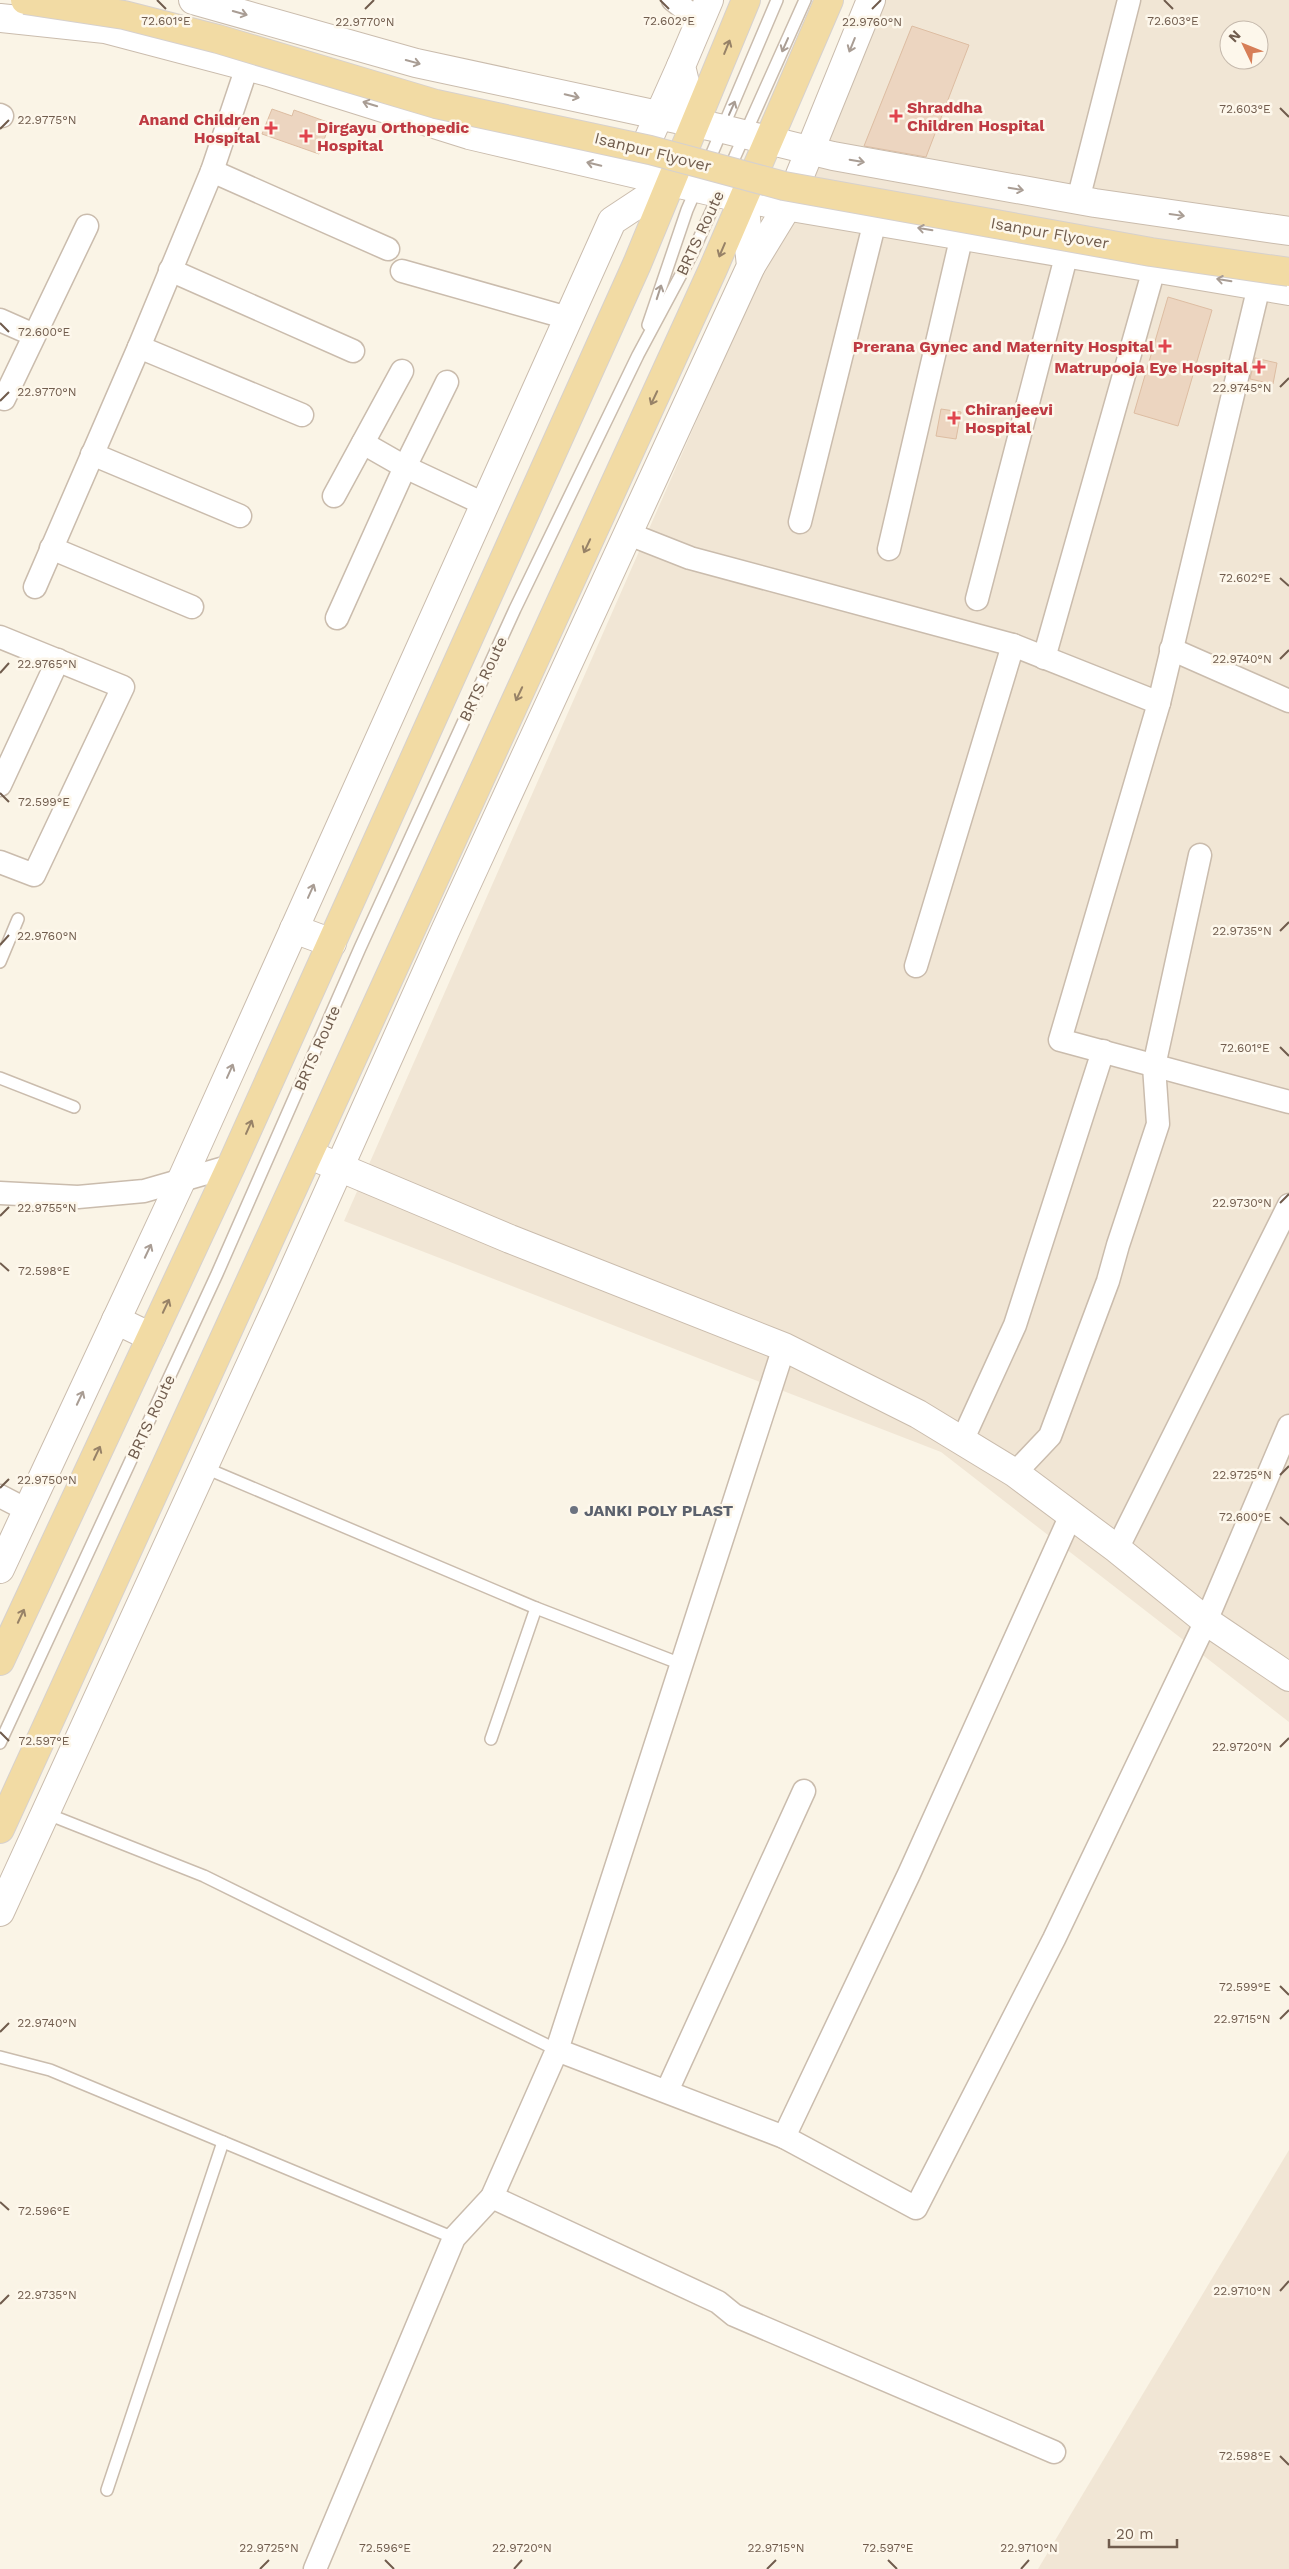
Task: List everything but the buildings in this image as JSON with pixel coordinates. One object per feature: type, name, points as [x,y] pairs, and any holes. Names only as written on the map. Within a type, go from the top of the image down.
[{"type":"main road","name":"Isanpur Flyover","points":[[25,0],[124,15],[218,40],[436,104],[650,150],[784,186],[1151,252],[1289,272]]},
{"type":"main road","name":"Isanpur Flyover","points":[[119,0],[222,26],[439,91],[653,136],[787,172],[1154,238],[1289,258]]},
{"type":"main road","points":[[0,1661],[231,1166],[637,264],[746,0]]},
{"type":"main road","points":[[0,1829],[308,1155],[745,135],[829,0]]},
{"type":"street","points":[[193,0],[416,63],[745,135],[809,151],[1078,200],[1289,231]]},
{"type":"street","points":[[0,1569],[181,1181],[681,66],[704,11],[673,0]]},
{"type":"street","points":[[0,1912],[340,1167],[445,931],[751,266],[787,207],[871,0]]},
{"type":"street","points":[[1078,200],[1129,0]]},
{"type":"street","points":[[0,18],[105,29],[247,67],[469,135],[720,193],[787,207],[1289,290]]},
{"type":"street","points":[[681,66],[695,124]]},
{"type":"street","points":[[35,587],[139,347],[212,171],[247,67]]},
{"type":"street","points":[[212,171],[388,249]]},
{"type":"street","points":[[612,221],[671,182]]},
{"type":"street","points":[[720,193],[751,266]]},
{"type":"street","points":[[800,522],[875,221]]},
{"type":"street","points":[[4,398],[87,226]]},
{"type":"street","points":[[889,549],[962,235]]},
{"type":"street","points":[[977,598],[1067,253]]},
{"type":"street","points":[[1044,658],[1154,268]]},
{"type":"street","points":[[170,270],[352,351]]},
{"type":"street","points":[[402,271],[568,318]]},
{"type":"street","points":[[1259,286],[1159,703],[1060,1040],[1289,1102]]},
{"type":"street","points":[[0,320],[34,335]]},
{"type":"street","points":[[139,347],[302,415]]},
{"type":"street","points":[[334,496],[402,371]]},
{"type":"street","points":[[337,618],[405,467],[446,382]]},
{"type":"street","points":[[363,443],[405,467],[484,504]]},
{"type":"street","points":[[92,454],[240,516]]},
{"type":"street","points":[[629,534],[690,558],[1013,645],[1159,703]]},
{"type":"street","points":[[51,548],[192,607]]},
{"type":"street","points":[[0,637],[123,687],[34,875],[0,862]]},
{"type":"street","points":[[916,966],[1013,645]]},
{"type":"street","points":[[1171,649],[1289,701]]},
{"type":"street","points":[[0,785],[58,660]]},
{"type":"street","points":[[1015,1473],[1050,1436],[1108,1281],[1158,1124],[1154,1066],[1200,855]]},
{"type":"street","points":[[294,929],[332,942]]},
{"type":"street","points":[[962,1441],[1015,1325],[1103,1051]]},
{"type":"street","points":[[308,1155],[510,1239],[784,1347],[918,1414],[1015,1473],[1118,1549],[1206,1621],[1289,1677]]},
{"type":"street","points":[[0,1193],[78,1197],[144,1191],[231,1166]]},
{"type":"street","points":[[1118,1549],[1289,1205]]},
{"type":"street","points":[[116,1320],[151,1337]]},
{"type":"street","points":[[315,2569],[454,2238],[492,2198],[557,2050],[784,1347]]},
{"type":"street","points":[[557,2050],[784,2137],[916,2208],[1054,1939],[1206,1621],[1289,1426]]},
{"type":"street","points":[[0,1496],[27,1510]]},
{"type":"street","points":[[784,2137],[909,1874],[1072,1515]]},
{"type":"street","points":[[666,2091],[804,1791]]},
{"type":"street","points":[[492,2198],[718,2302],[734,2315],[1054,2452]]},
{"type":"lane","name":"BRTS Route","points":[[745,135],[777,0]]},
{"type":"lane","name":"BRTS Route","points":[[0,1743],[217,1274],[360,948],[511,618],[638,355],[692,254],[805,0]]},
{"type":"lane","name":"BRTS Route","points":[[638,355],[676,241],[720,193]]},
{"type":"lane","points":[[0,962],[18,919]]},
{"type":"lane","points":[[0,1078],[74,1107]]},
{"type":"lane","points":[[203,1467],[536,1608],[682,1664]]},
{"type":"lane","points":[[491,1739],[536,1608]]},
{"type":"lane","points":[[44,1813],[204,1876],[557,2050]]},
{"type":"lane","points":[[0,2057],[50,2070],[454,2238]]},
{"type":"lane","points":[[107,2490],[223,2142]]},
{"type":"shaded area","points":[[882,0],[1289,0],[1289,1722],[941,1452],[344,1221]]},
{"type":"shaded area","points":[[1289,2150],[1289,2569],[1038,2569]]},
{"type":"place","name":"Shraddha Children Hospital","points":[[896,116]]},
{"type":"place","name":"Anand Children Hospital","points":[[271,128]]},
{"type":"place","name":"Dirgayu Orthopedic Hospital","points":[[306,136]]},
{"type":"place","name":"Prerana Gynec and Maternity Hospital","points":[[1165,346]]},
{"type":"place","name":"Matrupooja Eye Hospital","points":[[1259,367]]},
{"type":"place","name":"Chiranjeevi Hospital","points":[[954,418]]},
{"type":"place","name":"JANKI POLY PLAST","points":[[574,1510]]}]
